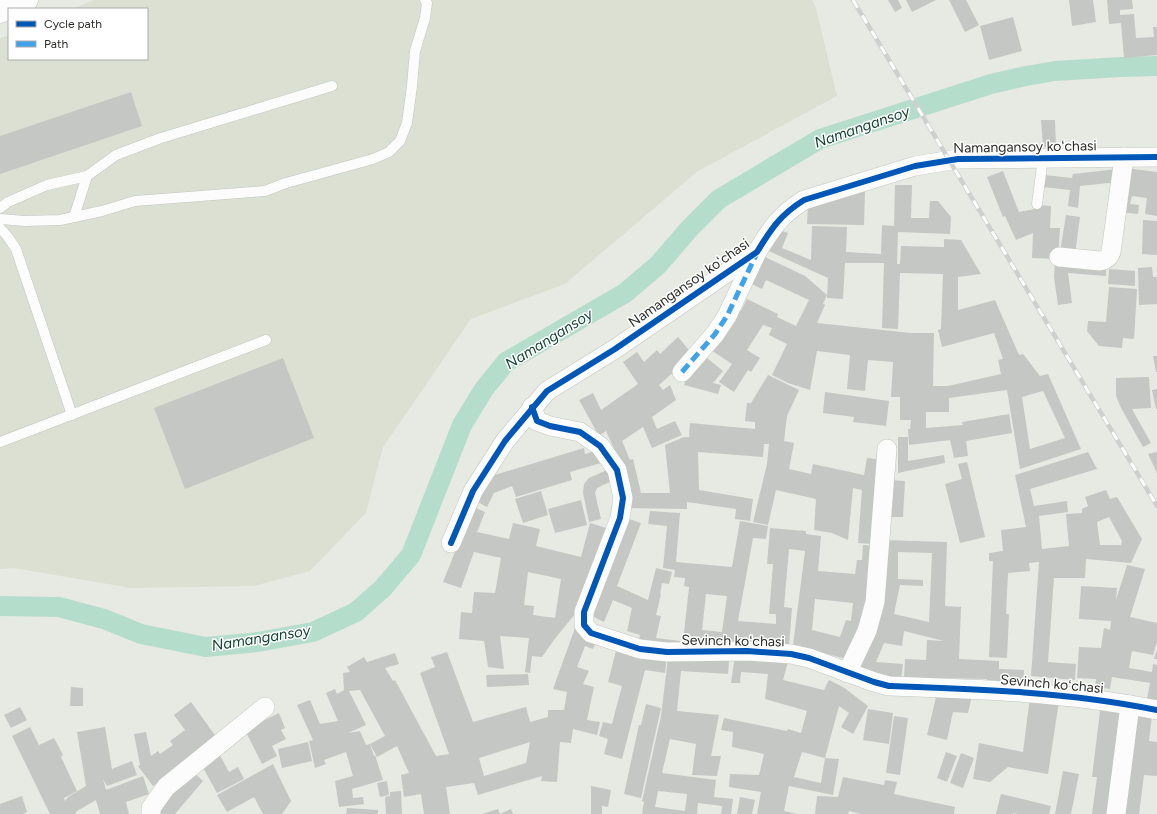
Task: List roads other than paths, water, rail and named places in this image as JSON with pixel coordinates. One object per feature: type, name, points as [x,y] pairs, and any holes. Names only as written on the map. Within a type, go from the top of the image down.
[{"type":"main road","points":[[9,8],[27,0]]},
{"type":"street","points":[[1059,257],[1100,261],[1109,257],[1111,252],[1124,157]]},
{"type":"street","name":"Namangansoy koʻchasi","points":[[451,543],[473,491],[505,441],[547,391],[615,348],[757,252],[772,228],[790,209],[804,200],[915,166],[958,159],[1157,157]]},
{"type":"street","points":[[682,372],[715,334],[727,316],[757,252]]},
{"type":"street","name":"Sevinch koʻchasi","points":[[532,407],[537,421],[550,426],[580,432],[600,446],[617,470],[623,498],[620,518],[584,612],[584,625],[591,633],[640,648],[667,652],[747,651],[791,654],[809,658],[847,673],[889,686],[1051,694],[1130,704],[1157,710]]},
{"type":"street","points":[[847,673],[867,631],[875,602],[887,449]]},
{"type":"street","points":[[1116,814],[1130,704]]},
{"type":"street","points":[[151,814],[151,808],[166,788],[265,707]]},
{"type":"lane","points":[[0,219],[25,221],[60,220],[102,211],[135,201],[265,191],[286,183],[373,159],[389,152],[400,141],[407,123],[415,51],[425,18],[427,3],[425,0]]},
{"type":"lane","points":[[0,208],[8,202],[47,185],[87,176],[116,155],[161,138],[332,86]]},
{"type":"lane","points":[[1037,204],[1043,158]]},
{"type":"lane","points":[[74,217],[87,176]]},
{"type":"lane","points":[[0,228],[16,249],[72,415]]},
{"type":"lane","points":[[0,442],[266,340]]},
{"type":"waterway","name":"Namangansoy","points":[[0,606],[59,607],[104,619],[141,634],[206,647],[258,642],[313,632],[356,612],[383,588],[411,555],[462,425],[484,389],[506,362],[625,293],[658,265],[689,229],[719,199],[820,139],[991,84],[1055,71],[1157,66]]},
{"type":"railway","points":[[853,0],[1157,506]]}]
